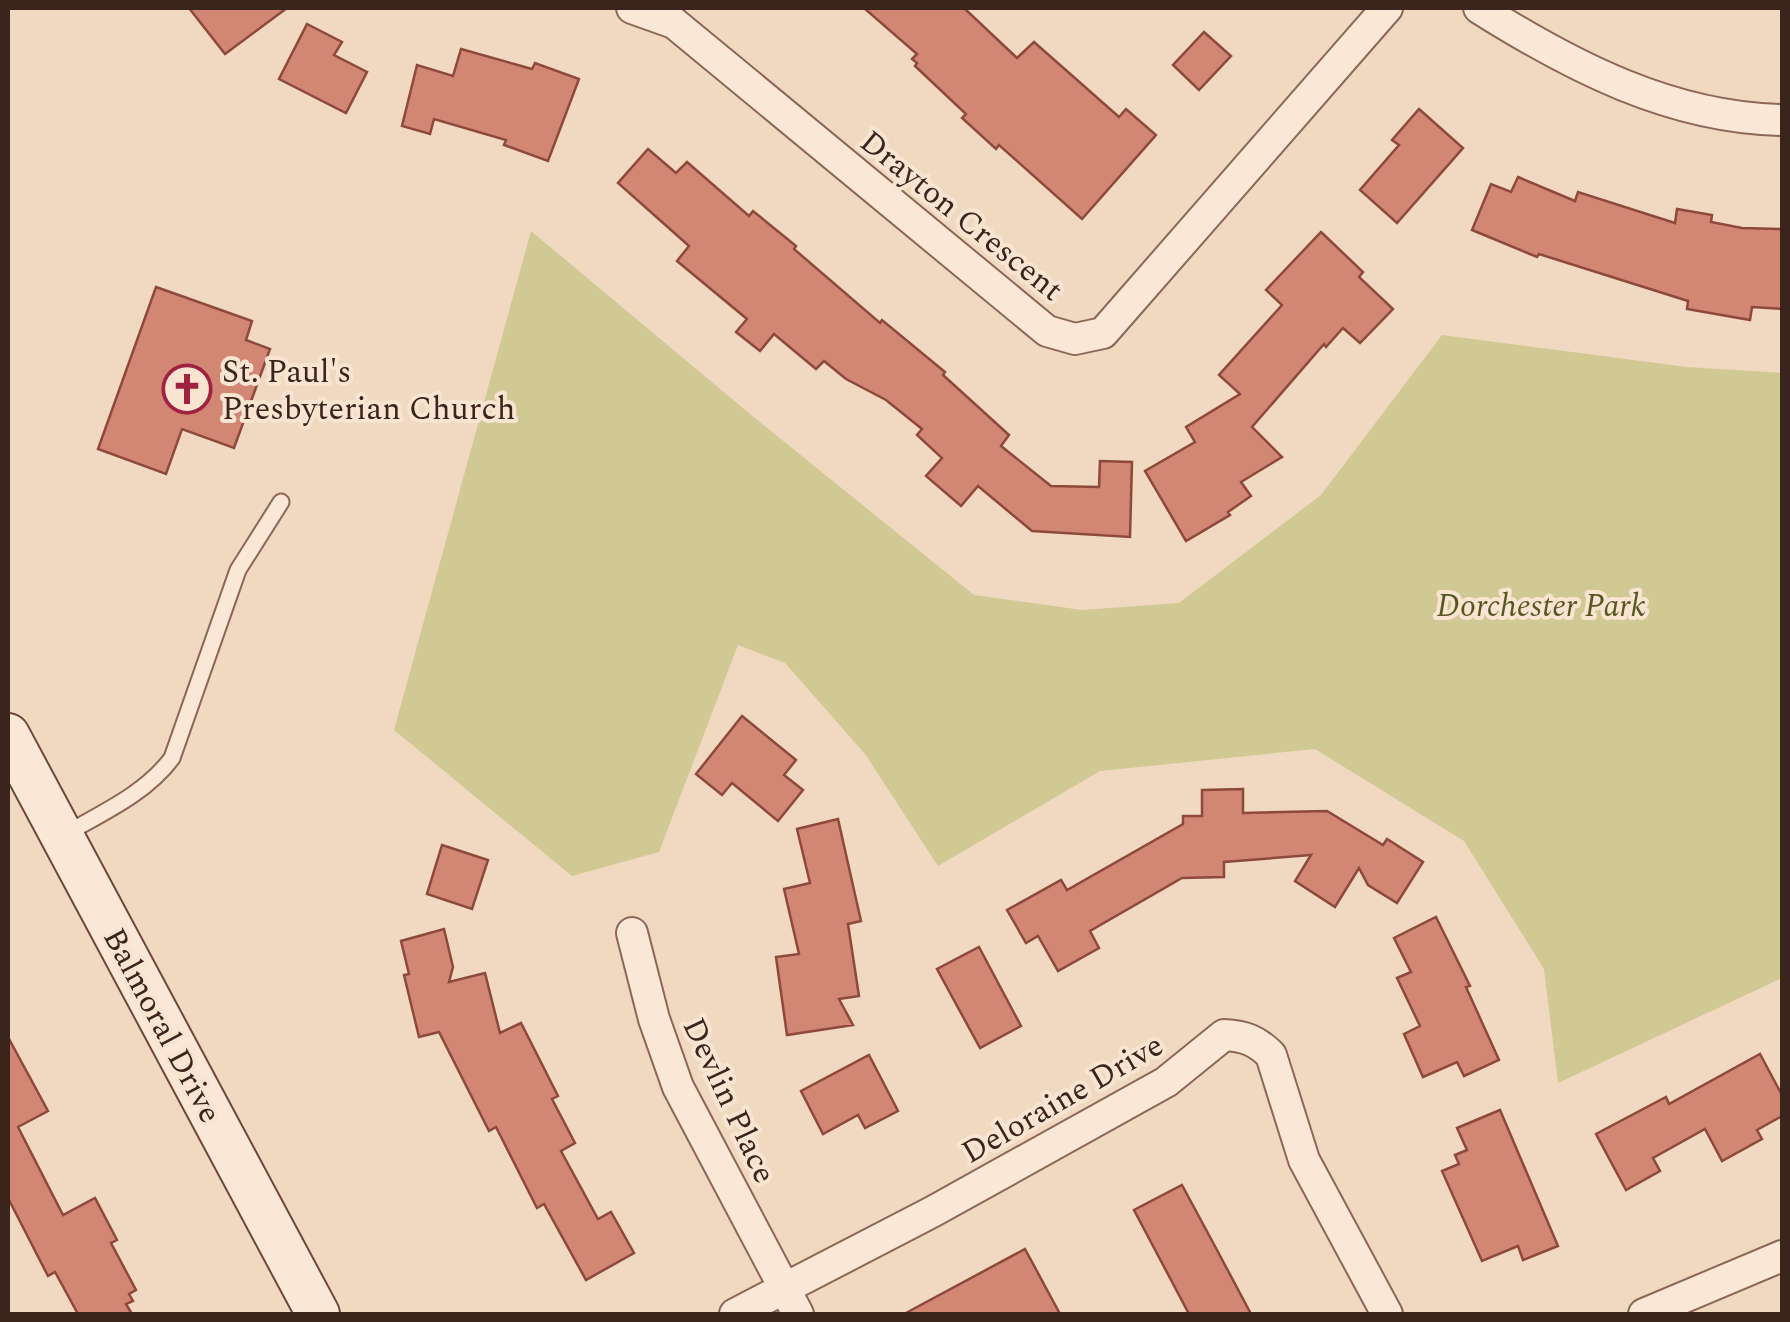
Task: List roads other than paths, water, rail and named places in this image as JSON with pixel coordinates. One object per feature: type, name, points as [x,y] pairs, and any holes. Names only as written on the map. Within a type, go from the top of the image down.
[{"type":"street","name":"Drayton Crescent","points":[[632,8],[674,23],[1046,331],[1075,339],[1103,333],[1388,8]]},
{"type":"street","points":[[1479,8],[1608,81],[1691,108],[1782,120]]},
{"type":"street","name":"Balmoral Drive","points":[[8,735],[318,1314]]},
{"type":"street","name":"Devlin Place","points":[[632,932],[654,1019],[678,1087],[791,1302]]},
{"type":"street","name":"Deloraine Drive","points":[[735,1314],[791,1302],[1166,1082],[1224,1035],[1242,1036],[1260,1044],[1271,1056],[1304,1160],[1387,1314]]},
{"type":"street","points":[[1644,1314],[1782,1256]]},
{"type":"lane","points":[[62,836],[136,792],[162,772],[172,758],[238,570],[281,502]]},
{"type":"place","name":"St. Paul's Presbyterian Church","points":[[187,389]]},
{"type":"park label","name":"Dorchester Park","points":[[1541,605]]}]
